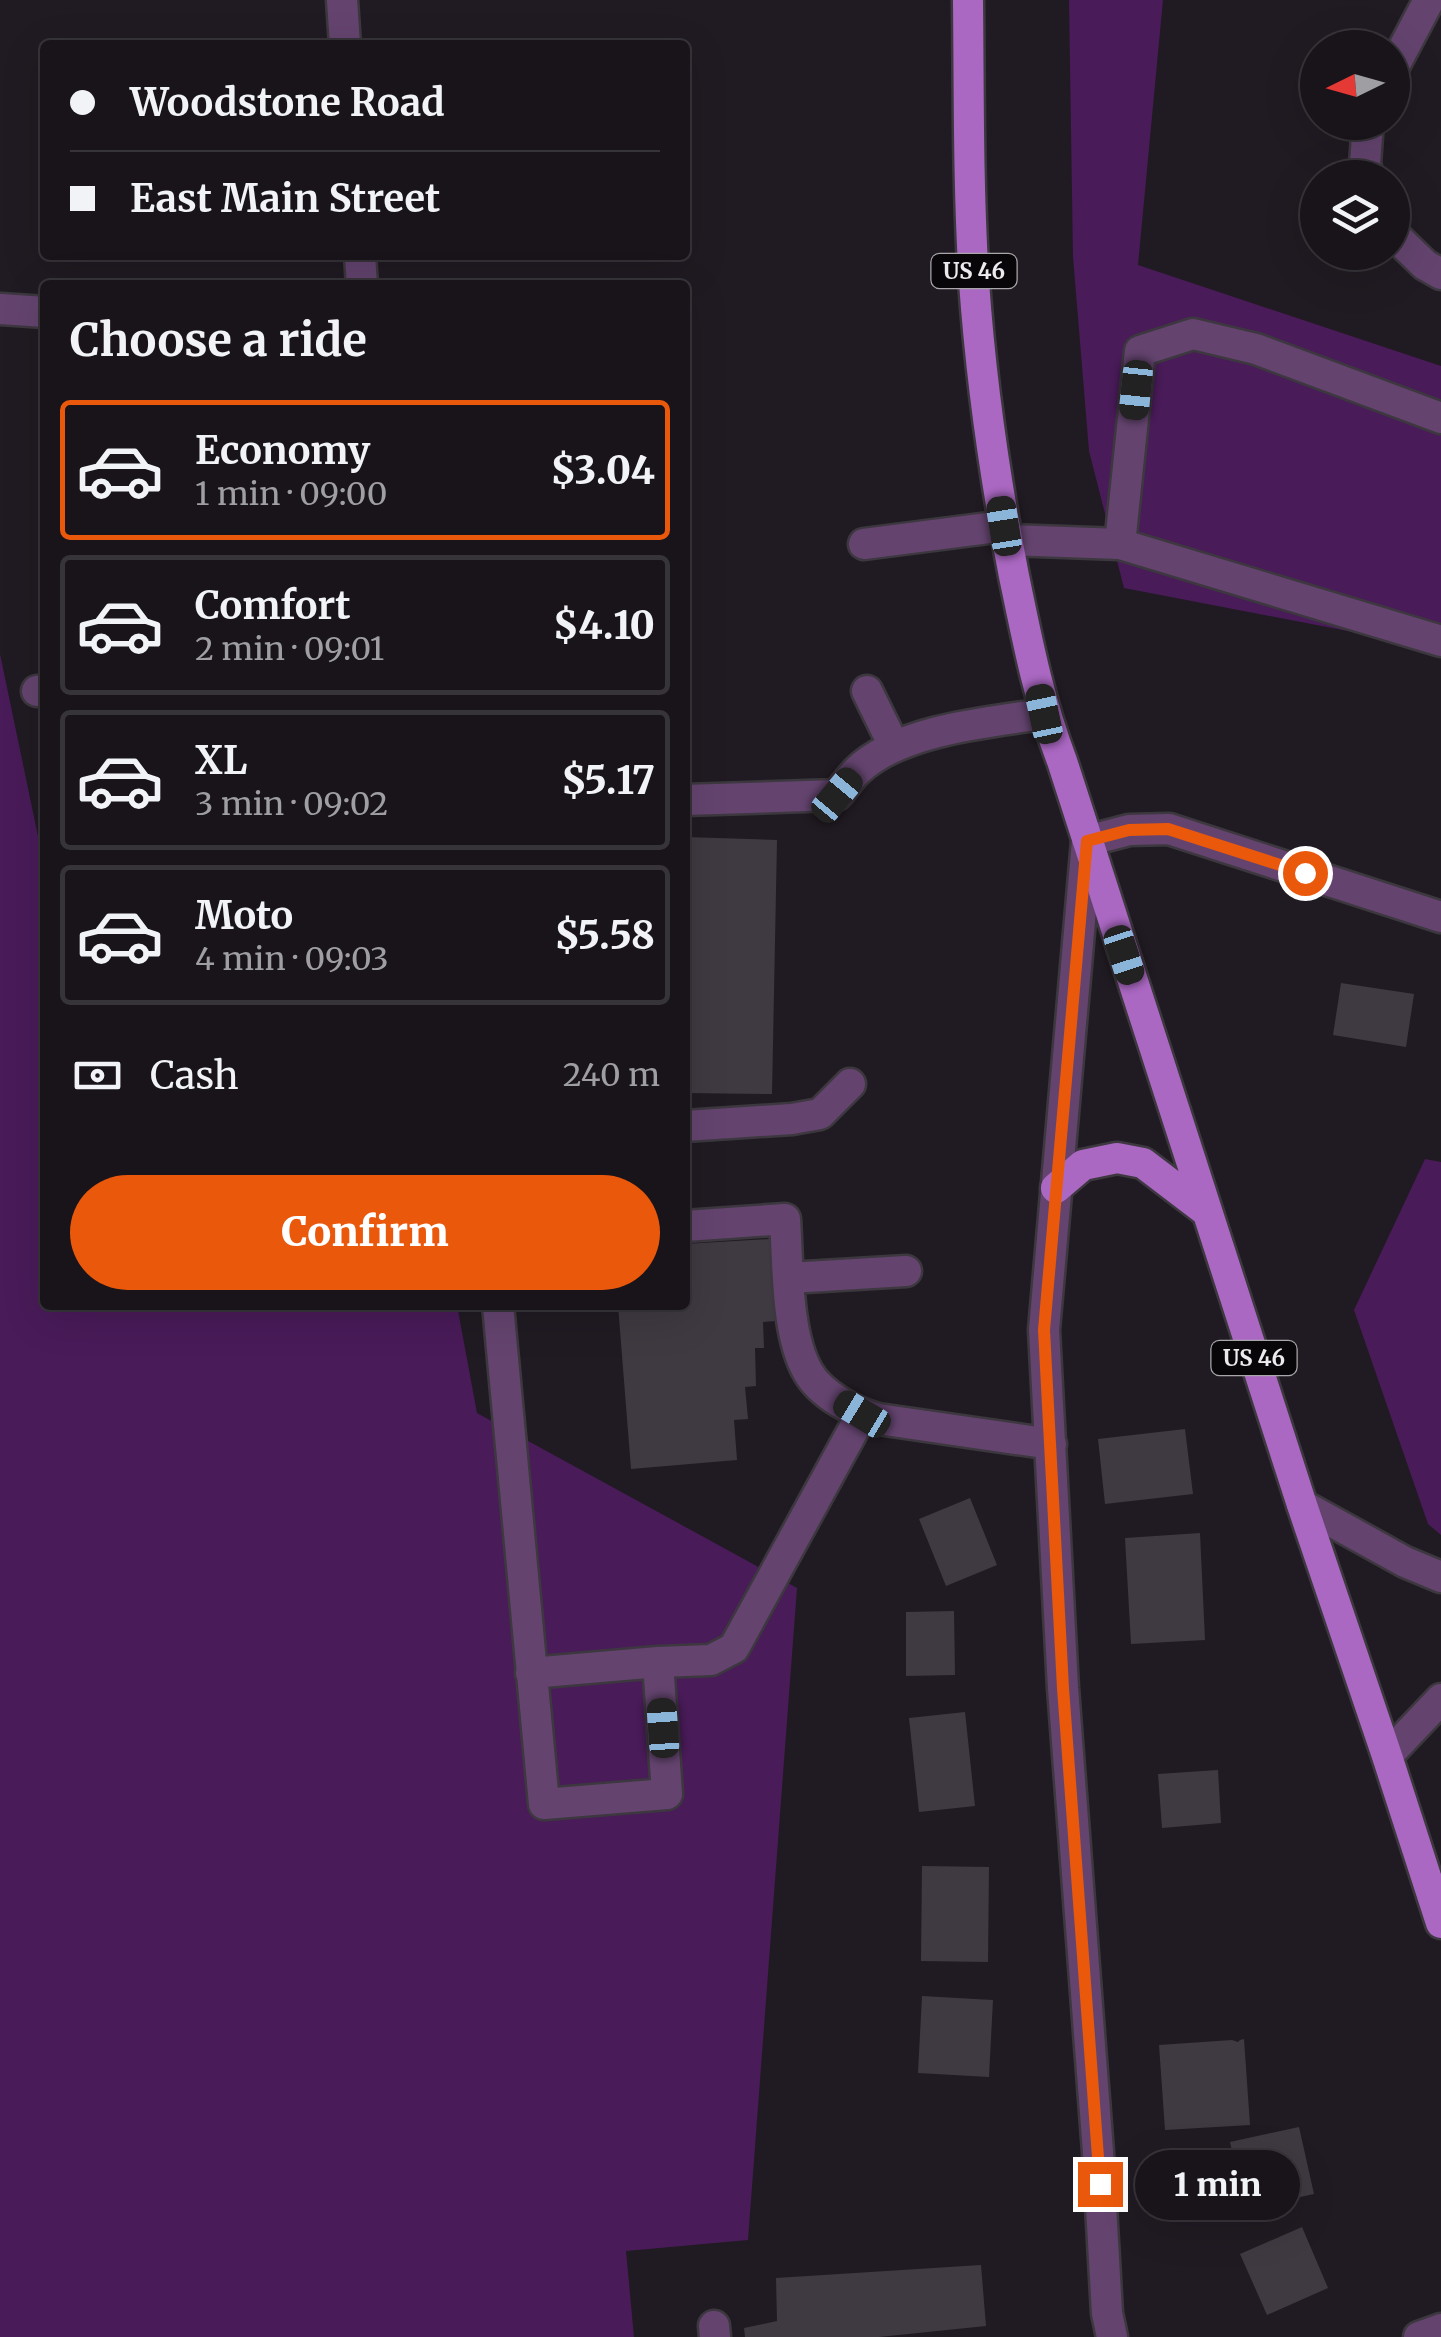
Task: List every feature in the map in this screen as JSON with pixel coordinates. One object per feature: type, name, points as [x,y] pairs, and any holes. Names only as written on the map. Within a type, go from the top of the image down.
[{"type":"main road","name":"US 46","points":[[968,0],[974,283],[987,421],[1044,714],[1441,1923]]},
{"type":"main road","points":[[1056,1188],[1083,1165],[1117,1158],[1143,1163],[1206,1211]]},
{"type":"street","points":[[342,0],[345,40]]},
{"type":"street","points":[[1410,35],[1428,0]]},
{"type":"street","points":[[1410,250],[1441,274]]},
{"type":"street","points":[[0,309],[40,312]]},
{"type":"street","points":[[1120,544],[1140,351],[1193,334],[1256,349],[1441,418]]},
{"type":"street","points":[[864,544],[1006,533],[1120,544],[1441,641]]},
{"type":"street","points":[[866,691],[894,746]]},
{"type":"street","points":[[690,800],[837,795],[859,769],[894,746],[965,726],[1044,714]]},
{"type":"street","points":[[1112,2337],[1107,2313],[1063,1688],[1044,1330],[1087,841],[1129,830],[1168,829],[1441,917]]},
{"type":"street","points":[[690,1126],[820,1114],[850,1084]]},
{"type":"street","points":[[690,1226],[784,1219],[794,1330],[809,1374],[823,1390],[862,1414],[1050,1444]]},
{"type":"street","points":[[789,1278],[906,1271]]},
{"type":"street","points":[[498,1310],[544,1804],[667,1794],[658,1662]]},
{"type":"street","points":[[532,1673],[711,1660],[734,1648],[862,1414]]},
{"type":"street","points":[[1302,1505],[1405,1562],[1441,1577]]},
{"type":"street","points":[[1387,1756],[1441,1698]]},
{"type":"street","points":[[1420,2337],[1441,2330]]},
{"type":"shaded area","points":[[1069,0],[1163,0],[1138,265],[1441,366],[1441,649],[1124,588],[1089,451],[1073,257]]},
{"type":"shaded area","points":[[0,654],[40,846],[40,1310],[458,1310],[477,1413],[797,1588],[748,2240],[626,2251],[634,2337],[0,2337]]},
{"type":"shaded area","points":[[1425,1159],[1441,1162],[1441,1535],[1428,1524],[1354,1310]]},
{"type":"building","points":[[690,837],[777,840],[772,1094],[690,1093]]},
{"type":"building","points":[[1341,983],[1414,994],[1406,1047],[1333,1035]]},
{"type":"building","points":[[770,1239],[775,1321],[763,1322],[764,1348],[755,1348],[756,1386],[745,1387],[748,1419],[734,1420],[737,1460],[631,1469],[618,1310],[690,1310],[690,1244]]},
{"type":"building","points":[[1185,1429],[1193,1494],[1105,1504],[1098,1439]]},
{"type":"building","points":[[970,1498],[997,1565],[946,1586],[919,1519]]},
{"type":"building","points":[[1200,1533],[1205,1640],[1131,1644],[1125,1538]]},
{"type":"building","points":[[954,1611],[955,1675],[906,1676],[906,1612]]},
{"type":"building","points":[[965,1712],[975,1806],[919,1812],[909,1718]]},
{"type":"building","points":[[1218,1770],[1221,1823],[1162,1828],[1158,1774]]},
{"type":"building","points":[[922,1866],[989,1867],[988,1962],[921,1961]]},
{"type":"building","points":[[922,1996],[993,2000],[989,2077],[918,2073]]},
{"type":"building","points":[[1244,2039],[1250,2125],[1165,2130],[1159,2045]]},
{"type":"building","points":[[1299,2127],[1314,2194],[1244,2209],[1230,2142]]},
{"type":"building","points":[[1302,2227],[1328,2288],[1267,2315],[1240,2254]]},
{"type":"building","points":[[981,2265],[986,2326],[879,2337],[745,2337],[744,2328],[777,2321],[776,2278]]},
{"type":"route","points":[[1100,2184],[1063,1688],[1044,1330],[1087,841],[1129,830],[1168,829],[1305,873]]}]
